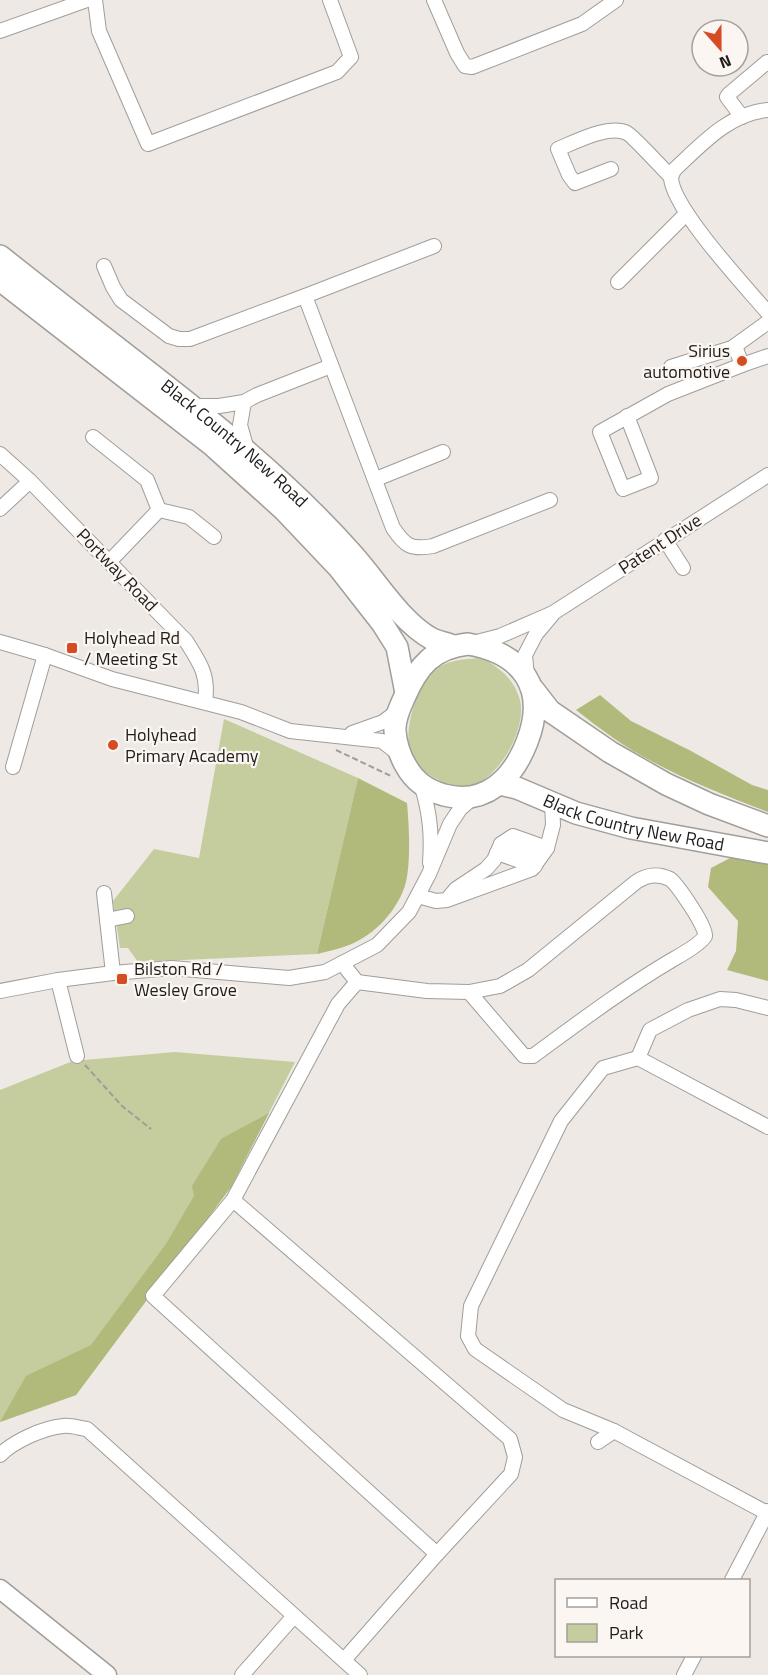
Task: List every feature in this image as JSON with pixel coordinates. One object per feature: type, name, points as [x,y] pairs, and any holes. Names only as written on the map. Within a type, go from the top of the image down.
[{"type":"highway","name":"Black Country New Road","points":[[0,256],[194,406],[247,450],[290,489],[354,555],[411,623],[433,639],[460,645]]},
{"type":"highway","name":"Black Country New Road","points":[[0,280],[212,445],[284,510],[339,568],[382,623],[397,647],[402,702]]},
{"type":"highway","points":[[460,645],[485,647],[500,653],[515,664],[530,683],[536,713],[534,726],[515,768],[500,784],[476,795],[460,799],[433,792],[419,784],[400,756],[395,730],[402,702],[420,667],[443,650],[460,645]]},
{"type":"highway","name":"Black Country New Road","points":[[530,683],[550,711],[610,752],[666,784],[709,804],[768,826]]},
{"type":"highway","name":"Black Country New Road","points":[[500,784],[517,788],[576,813],[631,828],[768,853]]},
{"type":"main road","points":[[0,1589],[107,1675]]},
{"type":"street","points":[[95,0],[99,31],[148,144],[337,72],[351,57],[330,0]]},
{"type":"street","points":[[434,0],[457,53],[465,66],[472,67],[582,24],[616,0]]},
{"type":"street","points":[[0,31],[83,1]]},
{"type":"street","points":[[742,117],[727,97],[768,63],[759,50]]},
{"type":"street","points":[[768,110],[754,111],[722,127],[674,170],[671,177],[671,184],[686,214],[768,313]]},
{"type":"street","points":[[611,169],[575,183],[558,149],[599,133],[611,131],[627,133],[671,177]]},
{"type":"street","points":[[618,282],[686,214]]},
{"type":"street","points":[[104,266],[121,300],[170,336],[190,339],[434,246]]},
{"type":"street","points":[[305,297],[393,528],[402,541],[410,547],[433,546],[550,500]]},
{"type":"street","points":[[671,367],[735,346],[768,322]]},
{"type":"street","points":[[735,346],[742,365]]},
{"type":"street","points":[[627,416],[651,478],[623,489],[600,432],[627,416],[668,394],[768,356]]},
{"type":"street","points":[[194,406],[219,406],[244,402],[332,366]]},
{"type":"street","points":[[244,402],[240,425],[247,450]]},
{"type":"street","points":[[93,436],[147,480],[159,510]]},
{"type":"street","points":[[376,479],[443,452]]},
{"type":"street","name":"Portway Road","points":[[0,454],[30,481],[186,641],[205,675],[207,686],[205,702]]},
{"type":"street","name":"Patent Drive","points":[[460,645],[500,636],[553,613],[768,475]]},
{"type":"street","points":[[0,509],[30,481]]},
{"type":"street","points":[[159,510],[189,517],[214,537]]},
{"type":"street","points":[[109,562],[159,510]]},
{"type":"street","points":[[665,540],[683,568]]},
{"type":"street","name":"Patent Drive","points":[[530,683],[525,655],[536,634],[553,613]]},
{"type":"street","points":[[0,642],[45,655],[111,679],[241,712],[292,721],[338,744],[382,741],[400,756]]},
{"type":"street","points":[[13,767],[45,655]]},
{"type":"street","points":[[338,744],[383,722],[402,702]]},
{"type":"street","points":[[419,784],[428,806],[432,834],[429,874]]},
{"type":"street","points":[[1,988],[113,973],[172,968],[289,978],[325,972],[377,945],[409,912],[429,874],[455,814],[476,795]]},
{"type":"street","points":[[418,896],[436,901],[447,900],[532,869],[541,857],[553,825],[552,802]]},
{"type":"street","points":[[447,900],[456,889],[486,869],[499,849],[513,836],[541,857]]},
{"type":"street","points":[[499,849],[541,857]]},
{"type":"street","points":[[342,963],[357,982],[427,991],[469,992],[500,986],[521,975],[636,882],[649,876],[662,876],[674,882],[699,919],[705,933],[705,937],[690,949],[652,971],[532,1056],[524,1056],[469,992]]},
{"type":"street","points":[[104,893],[113,973]]},
{"type":"street","points":[[107,920],[127,916]]},
{"type":"street","points":[[58,980],[77,1056]]},
{"type":"street","points":[[357,982],[338,1004],[233,1200],[153,1296],[437,1554]]},
{"type":"street","points":[[638,1058],[650,1030],[688,1010],[720,999],[736,1000],[768,1008]]},
{"type":"street","points":[[733,1579],[767,1512],[614,1431],[563,1410],[474,1349],[468,1336],[471,1306],[561,1121],[603,1068],[638,1058],[768,1127]]},
{"type":"street","points":[[233,1200],[510,1439],[515,1457],[511,1474],[344,1660]]},
{"type":"street","points":[[0,1455],[6,1449],[46,1430],[64,1426],[87,1428],[360,1675]]},
{"type":"street","points":[[598,1442],[614,1431]]},
{"type":"street","points":[[242,1675],[294,1616]]},
{"type":"street","points":[[684,1675],[693,1657]]},
{"type":"path","points":[[338,744],[390,777],[419,784]]},
{"type":"path","points":[[77,1056],[122,1106],[150,1129]]},
{"type":"green space","points":[[482,658],[500,670],[514,686],[520,700],[521,713],[518,728],[504,759],[493,772],[481,782],[468,788],[454,788],[426,772],[413,759],[408,733],[410,721],[418,696],[430,675],[438,668],[454,661]]},
{"type":"green space","points":[[600,695],[631,721],[752,785],[768,790],[768,812],[695,783],[653,762],[613,738],[576,710]]},
{"type":"green space","points":[[224,719],[358,778],[317,954],[138,962],[128,948],[120,948],[113,901],[154,849],[199,858]]},
{"type":"green space","points":[[358,778],[407,803],[409,854],[406,882],[398,902],[377,928],[359,941],[317,954]]},
{"type":"green space","points":[[734,856],[768,864],[768,981],[727,970],[736,951],[738,921],[708,887],[711,868]]},
{"type":"green space","points":[[175,1052],[295,1062],[231,1187],[76,1395],[0,1422],[0,1090],[73,1061]]},
{"type":"green space","points":[[269,1113],[231,1187],[76,1395],[0,1422],[26,1376],[91,1345],[166,1244],[194,1196],[192,1186],[221,1139]]},
{"type":"place","name":"Sirius automotive","points":[[742,361]]},
{"type":"place","name":"Holyhead Rd / Meeting St","points":[[72,648]]},
{"type":"place","name":"Holyhead Primary Academy","points":[[113,745]]},
{"type":"place","name":"Bilston Rd / Wesley Grove","points":[[122,979]]}]
